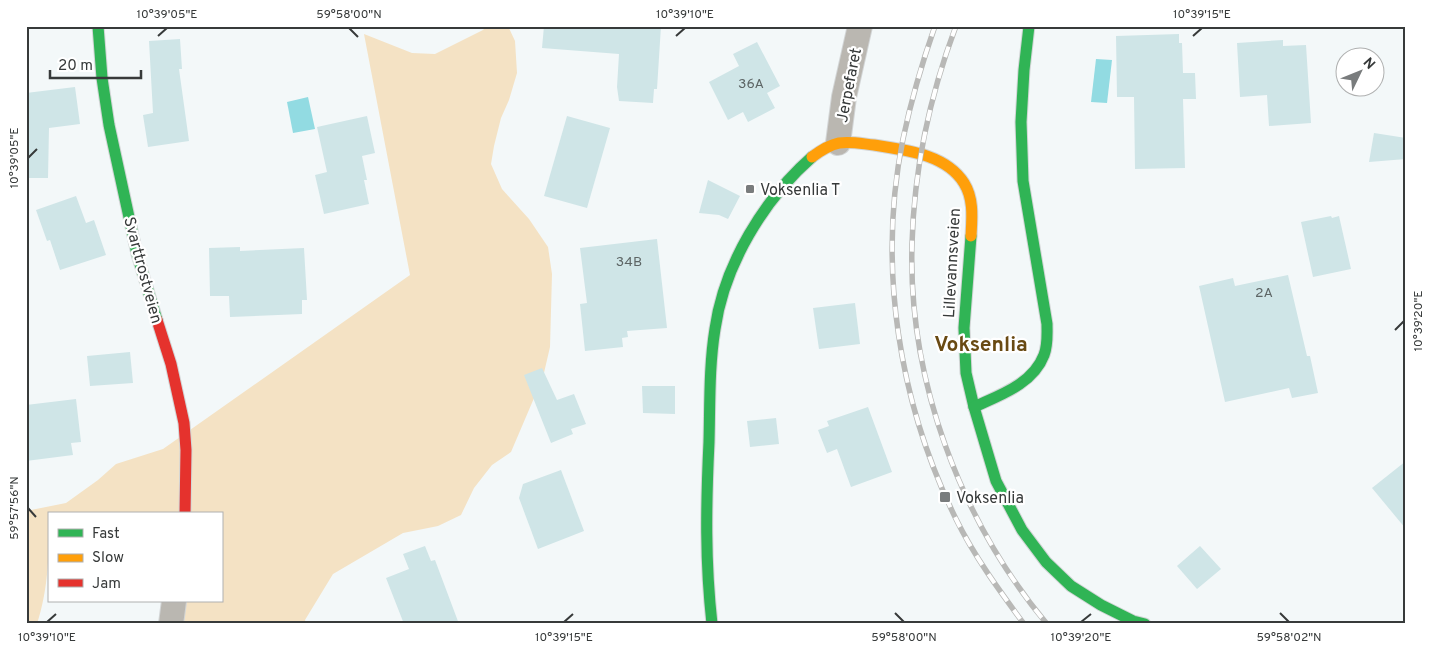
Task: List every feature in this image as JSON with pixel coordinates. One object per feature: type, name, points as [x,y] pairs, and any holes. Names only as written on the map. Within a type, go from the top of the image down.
[{"type":"street","name":"Svarttrostveien","points":[[98,26],[102,78],[109,125],[137,254],[171,364],[184,423],[186,450],[185,512]]},
{"type":"street","name":"Jerpefaret","points":[[838,143],[844,97],[860,26]]},
{"type":"street","points":[[974,407],[1015,387],[1026,379],[1036,369],[1043,356],[1047,342],[1047,324],[1023,181],[1021,122],[1029,26]]},
{"type":"street","name":"Lillevannsveien","points":[[712,624],[707,586],[706,514],[711,382],[715,333],[722,295],[730,273],[754,225],[789,178],[816,153],[838,143],[853,142],[931,158],[943,163],[960,177],[970,196],[972,207],[964,328],[966,373],[996,481],[1022,530],[1046,562],[1071,586],[1101,605],[1133,621],[1145,624]]},
{"type":"street","points":[[1071,586],[1104,624]]},
{"type":"street","points":[[171,624],[174,602]]},
{"type":"shaded area","points":[[487,26],[508,26],[515,41],[517,73],[509,100],[501,118],[491,164],[502,189],[529,219],[548,247],[552,274],[550,347],[543,377],[511,452],[492,465],[474,488],[461,515],[438,526],[403,533],[333,574],[305,620],[306,624],[175,624],[163,602],[222,602],[222,512],[48,512],[48,556],[44,597],[37,624],[26,624],[26,511],[66,503],[98,480],[116,464],[163,449],[410,275],[364,34],[412,53],[435,54],[483,30]]},
{"type":"water","points":[[1096,59],[1112,60],[1107,103],[1091,102]]},
{"type":"water","points":[[308,97],[315,129],[293,133],[287,102]]},
{"type":"building","points":[[544,26],[661,26],[657,89],[654,89],[653,103],[619,101],[617,87],[619,54],[542,48]]},
{"type":"building","points":[[1179,34],[1179,43],[1182,43],[1183,73],[1195,73],[1196,99],[1183,99],[1185,168],[1135,169],[1134,97],[1117,97],[1116,36]]},
{"type":"building","points":[[180,39],[182,69],[179,69],[189,141],[148,147],[143,115],[153,113],[149,41]]},
{"type":"building","points":[[1283,40],[1283,46],[1306,45],[1311,123],[1269,126],[1267,95],[1240,97],[1237,43]]},
{"type":"building","points":[[757,42],[780,86],[767,93],[775,108],[748,122],[743,112],[728,120],[709,82],[739,66],[733,54]]},
{"type":"building","points":[[75,87],[80,124],[49,128],[48,178],[26,178],[26,93]]},
{"type":"building","points":[[367,116],[375,153],[362,156],[369,204],[324,214],[315,175],[327,172],[317,127]]},
{"type":"building","points":[[567,116],[610,128],[587,208],[544,196]]},
{"type":"building","points":[[1374,133],[1406,138],[1406,159],[1369,162]]},
{"type":"building","points":[[708,180],[740,196],[728,219],[719,215],[699,213]]},
{"type":"building","points":[[76,196],[86,223],[94,220],[106,255],[60,270],[50,240],[47,241],[36,210]]},
{"type":"building","points":[[1331,216],[1332,218],[1339,216],[1351,269],[1313,277],[1301,222]]},
{"type":"building","points":[[657,239],[667,328],[627,331],[628,337],[622,338],[623,347],[585,351],[580,304],[587,303],[580,248]]},
{"type":"building","points":[[240,247],[240,251],[304,248],[307,300],[302,300],[302,314],[230,317],[229,296],[210,296],[209,248]]},
{"type":"building","points":[[1288,275],[1307,356],[1310,356],[1318,393],[1292,398],[1289,388],[1225,402],[1199,286],[1233,278],[1235,286]]},
{"type":"building","points":[[855,303],[860,344],[819,349],[813,308]]},
{"type":"building","points":[[130,352],[133,383],[90,386],[87,356]]},
{"type":"building","points":[[542,368],[557,400],[574,394],[586,424],[571,429],[573,434],[551,443],[524,375]]},
{"type":"building","points":[[642,386],[675,386],[675,414],[643,413]]},
{"type":"building","points":[[76,399],[81,442],[71,443],[73,455],[26,461],[26,405]]},
{"type":"building","points":[[868,407],[892,472],[851,487],[837,449],[827,453],[818,430],[829,426],[827,421]]},
{"type":"building","points":[[776,418],[779,444],[750,447],[747,421]]},
{"type":"building","points":[[1406,461],[1406,529],[1372,488]]},
{"type":"building","points":[[561,470],[584,531],[538,549],[519,498],[523,484]]},
{"type":"building","points":[[425,546],[431,561],[435,560],[459,624],[404,624],[386,578],[409,569],[403,554]]},
{"type":"building","points":[[1200,546],[1221,569],[1197,589],[1177,566]]},
{"type":"railway","points":[[935,26],[921,68],[903,139],[895,187],[892,236],[893,285],[898,333],[907,382],[920,429],[936,475],[956,519],[979,560],[1024,624]]},
{"type":"railway","points":[[956,26],[931,106],[916,188],[912,244],[913,295],[919,346],[930,396],[945,446],[965,494],[989,540],[1016,583],[1047,624]]},
{"type":"traffic: fast","points":[[98,26],[102,78],[109,125],[137,254],[157,320]]},
{"type":"traffic: fast","points":[[974,407],[1005,393],[1024,381],[1039,365],[1046,347],[1047,324],[1023,181],[1021,122],[1029,26]]},
{"type":"traffic: fast","points":[[712,624],[707,555],[707,488],[710,385],[715,329],[720,305],[727,281],[749,235],[778,193],[812,157]]},
{"type":"traffic: fast","points":[[971,236],[964,328],[966,373],[996,481],[1022,530],[1046,562],[1071,586],[1101,605],[1133,621],[1145,624]]},
{"type":"traffic: slow","points":[[812,157],[832,145],[848,142],[899,149],[936,160],[956,173],[967,189],[972,209],[971,236]]},
{"type":"traffic: jam","points":[[157,320],[171,364],[184,423],[186,450],[185,512]]},
{"type":"place","name":"Voksenlia T","points":[[750,189]]},
{"type":"place","name":"Voksenlia","points":[[945,497]]},
{"type":"district","name":"Voksenlia","points":[[981,344]]}]
